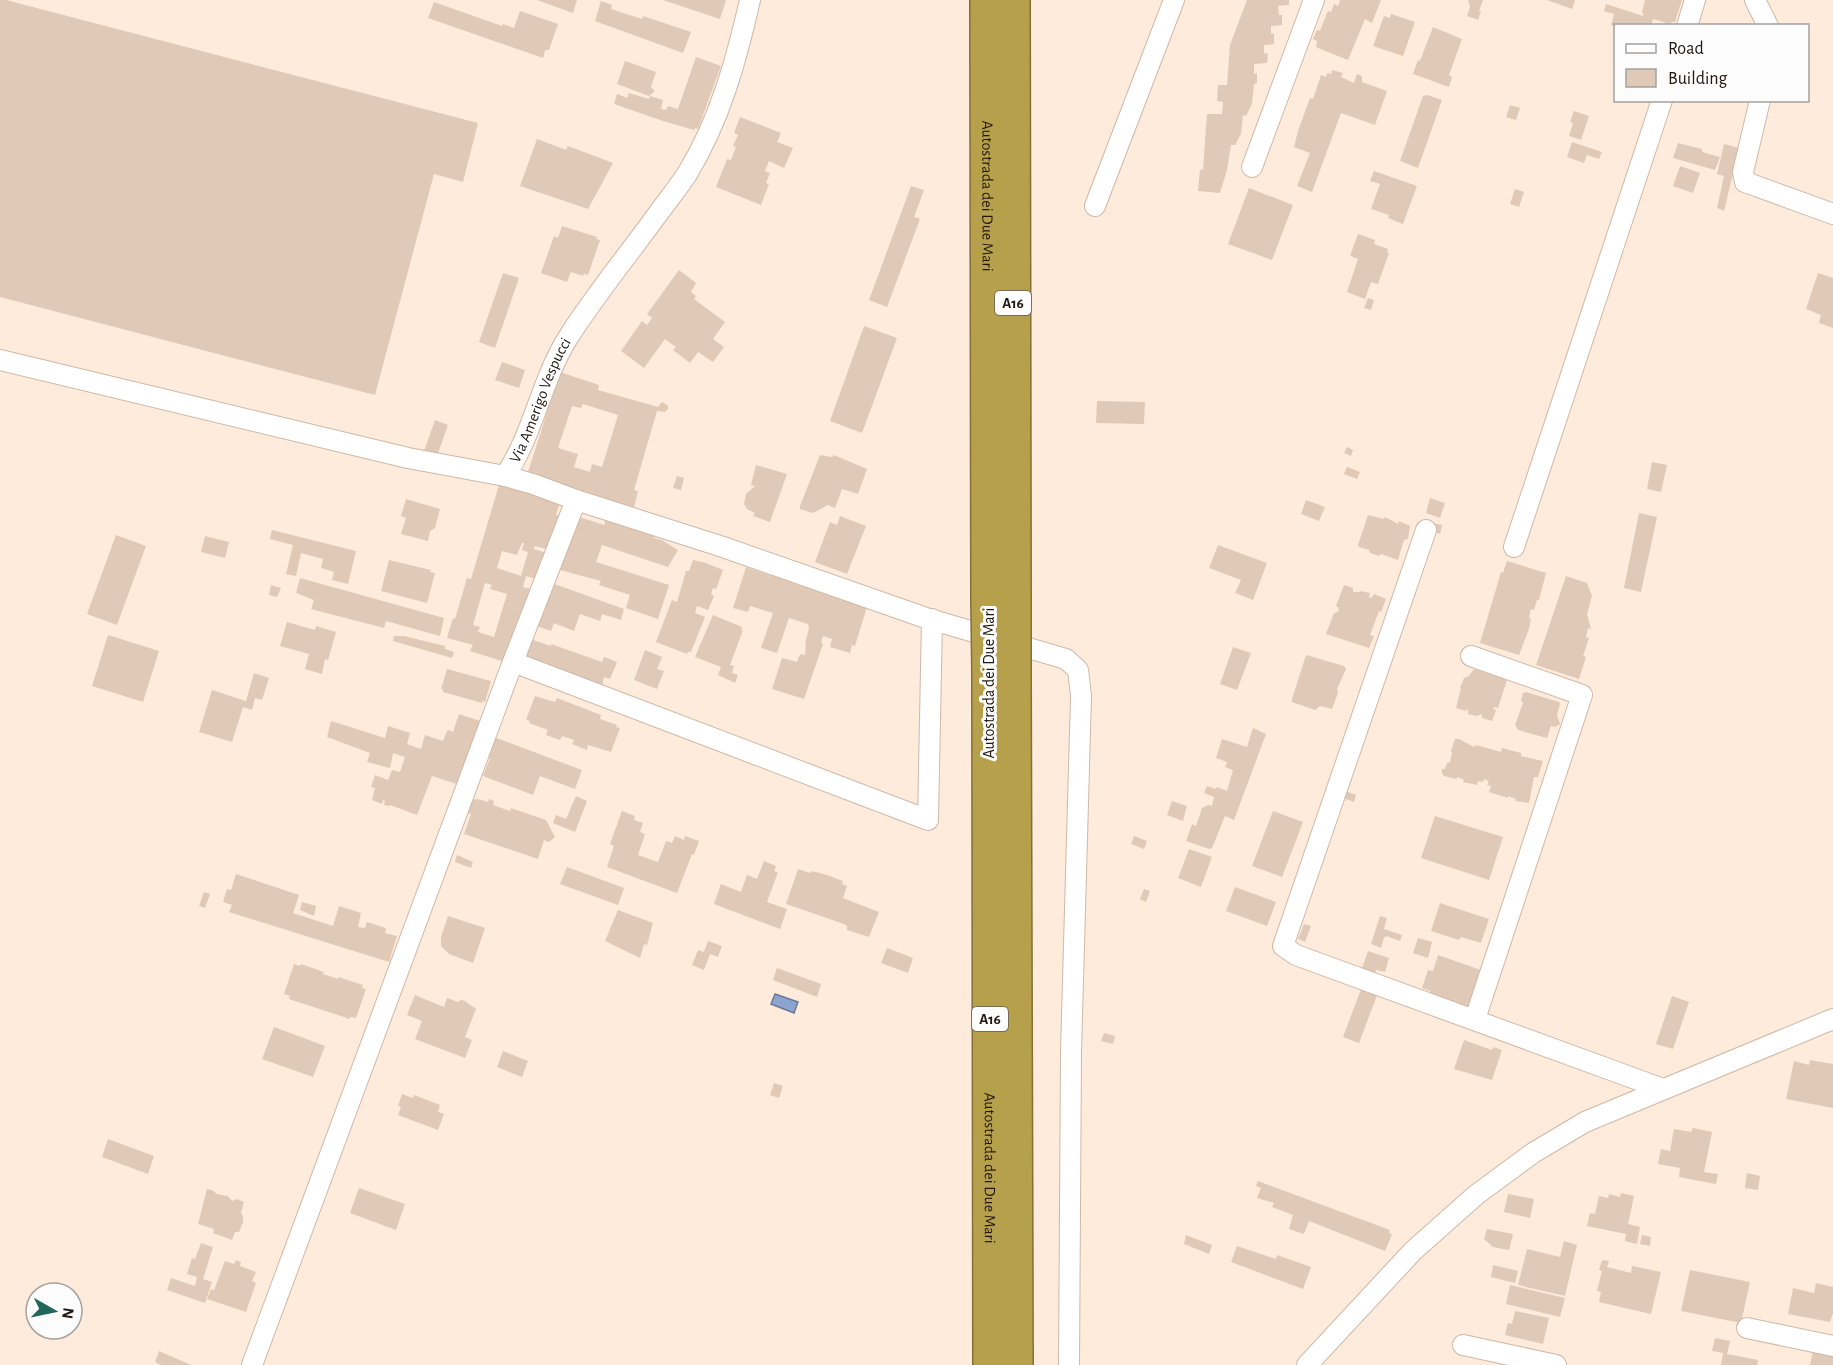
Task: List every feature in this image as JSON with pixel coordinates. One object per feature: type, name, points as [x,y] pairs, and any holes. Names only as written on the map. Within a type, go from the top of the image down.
[{"type":"highway","name":"Autostrada dei Due Mari","points":[[987,0],[1001,602]]},
{"type":"highway","name":"Autostrada dei Due Mari","points":[[990,1365],[1001,602],[1013,0]]},
{"type":"highway","name":"Autostrada dei Due Mari","points":[[1001,677],[1016,1365]]},
{"type":"street","name":"Via Amerigo Vespucci","points":[[0,360],[408,458],[505,476],[524,439],[549,372],[568,336],[686,175],[711,129],[735,64],[750,0]]},
{"type":"street","points":[[1095,206],[1174,0]]},
{"type":"street","points":[[1252,167],[1314,0]]},
{"type":"street","points":[[1688,24],[1695,0]]},
{"type":"street","points":[[1755,0],[1767,24]]},
{"type":"street","points":[[1514,547],[1661,102]]},
{"type":"street","points":[[1760,102],[1743,172],[1745,182],[1833,214]]},
{"type":"street","points":[[505,476],[723,547],[932,619],[1066,659],[1078,670],[1080,696],[1071,1052],[1069,1365]]},
{"type":"street","points":[[252,1365],[513,662],[576,500]]},
{"type":"street","points":[[1426,530],[1283,946],[1306,958],[1663,1089]]},
{"type":"street","points":[[513,662],[928,820],[932,619]]},
{"type":"street","points":[[1471,656],[1582,695],[1475,1019]]},
{"type":"street","points":[[1307,1365],[1413,1251],[1476,1195],[1533,1153],[1585,1122],[1833,1019]]},
{"type":"street","points":[[1747,1328],[1833,1346]]},
{"type":"street","points":[[1463,1345],[1556,1365]]},
{"type":"water","points":[[775,994],[798,1002],[794,1013],[771,1004]]},
{"type":"building","points":[[0,0],[478,123],[463,182],[434,174],[375,395],[0,297]]},
{"type":"building","points":[[537,0],[577,0],[573,13]]},
{"type":"building","points":[[663,0],[726,0],[720,19]]},
{"type":"building","points":[[1247,0],[1289,0],[1289,5],[1278,6],[1279,15],[1282,15],[1282,25],[1271,26],[1271,34],[1274,33],[1274,44],[1264,45],[1264,53],[1268,54],[1267,63],[1254,64],[1257,83],[1254,84],[1252,104],[1246,116],[1243,115],[1241,134],[1235,145],[1231,145],[1220,193],[1198,191],[1200,169],[1203,170],[1207,114],[1222,114],[1223,102],[1217,101],[1218,85],[1227,85],[1230,45]]},
{"type":"building","points":[[1340,0],[1381,0],[1372,23],[1365,19],[1348,60],[1318,48],[1317,41],[1313,39],[1317,30],[1320,31],[1328,11],[1331,12],[1334,4],[1338,6]]},
{"type":"building","points":[[1468,0],[1483,0],[1478,20],[1467,16],[1470,7]]},
{"type":"building","points":[[1547,0],[1575,0],[1572,9]]},
{"type":"building","points":[[1645,0],[1682,0],[1675,22],[1670,24],[1653,19],[1652,24],[1614,24],[1614,26],[1611,25],[1614,14],[1604,11],[1606,4],[1643,16]]},
{"type":"building","points":[[601,1],[612,5],[611,9],[642,19],[643,16],[691,32],[683,53],[595,21]]},
{"type":"building","points":[[434,2],[502,26],[503,24],[514,28],[520,11],[558,24],[549,50],[545,50],[543,58],[428,18]]},
{"type":"building","points":[[1391,14],[1415,22],[1403,56],[1373,46],[1384,16],[1390,18]]},
{"type":"building","points":[[1433,27],[1462,39],[1449,75],[1452,77],[1449,87],[1413,74]]},
{"type":"building","points":[[696,57],[721,66],[698,129],[694,130],[660,120],[614,104],[617,94],[627,98],[629,93],[649,99],[650,96],[663,100],[661,109],[666,110],[668,106],[678,109]]},
{"type":"building","points":[[625,61],[656,72],[651,87],[655,91],[649,96],[617,84]]},
{"type":"building","points":[[1332,70],[1343,73],[1341,77],[1354,83],[1357,74],[1362,76],[1362,82],[1387,91],[1375,125],[1341,113],[1312,192],[1297,186],[1310,153],[1294,147],[1310,98],[1313,99],[1321,75],[1326,77],[1327,73],[1331,74]]},
{"type":"building","points":[[1427,95],[1442,100],[1418,168],[1400,161],[1423,96]]},
{"type":"building","points":[[1510,105],[1520,108],[1516,120],[1506,117]]},
{"type":"building","points":[[1574,111],[1589,116],[1581,140],[1569,136]]},
{"type":"building","points":[[740,117],[781,133],[777,142],[793,148],[784,168],[769,161],[765,171],[770,173],[766,183],[769,184],[761,205],[716,187],[727,159],[731,160],[736,147],[733,146],[738,135],[734,133]]},
{"type":"building","points":[[537,139],[566,150],[568,146],[613,163],[588,209],[520,186]]},
{"type":"building","points":[[1572,142],[1602,152],[1599,159],[1587,155],[1584,163],[1567,157]]},
{"type":"building","points":[[1678,143],[1702,149],[1702,152],[1720,157],[1715,170],[1673,158]]},
{"type":"building","points":[[1724,144],[1739,148],[1724,211],[1717,208],[1724,176],[1717,174]]},
{"type":"building","points":[[1680,166],[1700,173],[1693,193],[1673,186]]},
{"type":"building","points":[[1374,171],[1417,186],[1403,224],[1388,218],[1389,215],[1371,209],[1380,184],[1370,181]]},
{"type":"building","points":[[911,186],[924,190],[914,217],[920,219],[887,307],[869,300]]},
{"type":"building","points":[[1249,188],[1293,205],[1272,260],[1228,244]]},
{"type":"building","points":[[1515,189],[1524,192],[1519,207],[1510,204]]},
{"type":"building","points":[[562,226],[600,240],[588,275],[583,276],[571,272],[567,282],[541,273],[554,236],[558,238]]},
{"type":"building","points":[[1358,234],[1375,240],[1374,244],[1388,249],[1389,253],[1378,284],[1371,282],[1365,299],[1347,292],[1358,259],[1350,256]]},
{"type":"building","points":[[679,270],[696,283],[691,292],[696,296],[694,299],[725,322],[713,339],[724,347],[713,362],[698,352],[690,363],[673,350],[676,347],[665,339],[644,368],[621,351],[642,321],[647,325],[652,318],[647,314]]},
{"type":"building","points":[[503,273],[519,278],[495,348],[479,342]]},
{"type":"building","points":[[1818,273],[1833,278],[1833,328],[1819,323],[1821,315],[1806,309]]},
{"type":"building","points":[[1368,298],[1374,300],[1371,310],[1364,308]]},
{"type":"building","points":[[864,326],[897,338],[862,433],[830,421]]},
{"type":"building","points":[[502,362],[525,370],[519,388],[495,380]]},
{"type":"building","points":[[560,372],[599,385],[598,390],[658,407],[662,402],[668,406],[665,412],[657,411],[634,490],[638,491],[634,508],[631,510],[520,473],[524,470],[528,472]],"holes":[[[583,404],[618,415],[602,467],[592,464],[590,472],[574,467],[578,454],[558,448],[572,406],[581,408]]]},
{"type":"building","points":[[1097,401],[1145,402],[1144,424],[1096,423]]},
{"type":"building","points":[[435,420],[448,425],[436,459],[423,454]]},
{"type":"building","points":[[1347,447],[1353,450],[1351,456],[1344,453]]},
{"type":"building","points":[[820,455],[832,457],[834,455],[867,469],[858,494],[842,489],[835,508],[828,505],[813,513],[800,509],[800,506]]},
{"type":"building","points":[[1652,462],[1667,465],[1661,492],[1647,489]]},
{"type":"building","points":[[756,465],[787,474],[770,522],[753,516],[755,513],[747,509],[744,504],[746,494],[755,486],[751,485]]},
{"type":"building","points":[[1347,467],[1360,472],[1357,479],[1344,474]]},
{"type":"building","points":[[677,476],[684,478],[681,490],[673,488]]},
{"type":"building","points":[[499,485],[516,490],[517,488],[559,505],[556,515],[563,517],[552,550],[534,546],[534,549],[547,553],[539,580],[526,576],[523,587],[535,590],[508,663],[470,651],[473,645],[447,638],[467,578],[471,579]],"holes":[[[524,543],[522,550],[528,552],[521,576],[497,568],[502,551],[517,555]],[[485,583],[492,585],[490,589],[507,594],[494,637],[478,632],[480,627],[473,625]]]},
{"type":"building","points":[[1430,498],[1445,503],[1440,518],[1426,513]]},
{"type":"building","points":[[406,499],[440,509],[435,528],[430,531],[428,541],[401,534],[406,518],[401,516]]},
{"type":"building","points":[[1306,500],[1325,507],[1319,521],[1301,514]]},
{"type":"building","points":[[1639,513],[1657,517],[1641,592],[1624,588]]},
{"type":"building","points":[[573,515],[604,525],[606,518],[654,534],[654,538],[678,550],[668,567],[602,545],[596,562],[669,585],[658,619],[626,608],[630,595],[599,585],[601,581],[556,569]]},
{"type":"building","points":[[1368,515],[1384,519],[1385,517],[1398,524],[1399,521],[1410,526],[1408,539],[1404,540],[1398,560],[1370,553],[1369,550],[1359,547]]},
{"type":"building","points":[[840,516],[866,526],[847,574],[815,562],[830,522],[837,525]]},
{"type":"building","points":[[1433,523],[1442,525],[1440,534],[1431,531]]},
{"type":"building","points":[[272,530],[356,551],[348,584],[332,580],[334,572],[321,568],[323,559],[301,553],[296,576],[286,574],[293,545],[270,539]]},
{"type":"building","points":[[116,535],[146,546],[117,625],[87,614]]},
{"type":"building","points":[[205,536],[229,542],[225,558],[201,552]]},
{"type":"building","points":[[1218,545],[1267,563],[1253,600],[1235,593],[1241,580],[1209,568]]},
{"type":"building","points":[[389,560],[435,573],[427,603],[381,591]]},
{"type":"building","points":[[693,560],[723,570],[716,589],[713,588],[711,594],[714,596],[708,610],[697,606],[695,613],[705,617],[691,652],[687,654],[656,642],[672,600],[677,602],[686,571],[689,571]]},
{"type":"building","points":[[1507,561],[1546,573],[1539,600],[1534,610],[1531,609],[1529,629],[1519,655],[1480,643],[1501,572],[1503,573]]},
{"type":"building","points":[[746,567],[839,593],[837,598],[867,607],[855,646],[852,645],[850,653],[830,647],[832,639],[823,636],[821,643],[823,644],[804,699],[772,689],[782,658],[797,662],[800,654],[805,655],[808,624],[789,618],[777,653],[761,648],[773,613],[750,606],[748,612],[733,608]]},
{"type":"building","points":[[1566,576],[1587,583],[1592,596],[1587,614],[1591,629],[1588,628],[1586,637],[1589,638],[1583,656],[1586,657],[1579,679],[1536,665]]},
{"type":"building","points":[[300,578],[444,618],[440,636],[386,621],[384,628],[311,609],[314,600],[296,593]]},
{"type":"building","points":[[549,582],[624,609],[621,620],[602,614],[600,621],[580,614],[574,631],[554,623],[551,631],[534,625]]},
{"type":"building","points":[[271,585],[281,588],[277,597],[269,595]]},
{"type":"building","points":[[1344,585],[1353,588],[1353,592],[1370,593],[1371,598],[1374,594],[1386,599],[1370,635],[1374,636],[1369,648],[1326,634],[1334,613],[1338,612],[1339,608],[1336,606]]},
{"type":"building","points":[[713,615],[742,627],[741,630],[743,630],[730,665],[734,666],[732,673],[738,675],[735,683],[718,675],[721,667],[695,657]]},
{"type":"building","points":[[287,622],[315,630],[316,626],[336,632],[328,660],[325,659],[322,674],[305,669],[309,654],[280,646]]},
{"type":"building","points":[[108,635],[159,651],[143,702],[92,686]]},
{"type":"building","points":[[394,636],[404,636],[445,646],[445,649],[454,652],[452,658],[393,641]]},
{"type":"building","points":[[527,638],[602,662],[604,657],[617,662],[610,679],[604,677],[602,686],[522,658]]},
{"type":"building","points":[[1233,647],[1251,653],[1237,690],[1220,684]]},
{"type":"building","points":[[645,650],[662,657],[657,669],[664,671],[657,689],[634,680]]},
{"type":"building","points":[[1306,655],[1344,666],[1346,669],[1337,689],[1338,693],[1332,709],[1320,706],[1315,710],[1292,702]]},
{"type":"building","points":[[447,669],[491,681],[485,702],[443,692],[441,689]]},
{"type":"building","points":[[1474,669],[1507,680],[1498,708],[1493,709],[1496,710],[1492,721],[1482,718],[1482,714],[1476,716],[1468,714],[1468,709],[1465,711],[1456,708],[1464,678],[1469,676]]},
{"type":"building","points":[[254,673],[269,678],[262,700],[255,698],[252,710],[243,707],[232,742],[199,732],[212,690],[246,701]]},
{"type":"building","points":[[1526,692],[1560,704],[1557,715],[1560,724],[1555,727],[1551,726],[1547,738],[1518,730],[1515,725],[1523,703],[1521,700],[1523,693]]},
{"type":"building","points":[[535,696],[555,702],[557,698],[601,715],[600,719],[617,725],[616,727],[620,728],[611,752],[588,745],[587,750],[572,744],[574,740],[562,736],[560,740],[546,735],[548,730],[529,723],[530,721],[526,720]]},
{"type":"building","points":[[459,714],[483,722],[460,785],[432,776],[417,815],[384,805],[383,800],[382,804],[372,800],[375,788],[371,787],[375,775],[388,780],[392,770],[400,772],[405,757],[393,753],[390,768],[367,762],[370,753],[327,737],[331,721],[385,738],[388,726],[410,733],[407,744],[421,749],[425,735],[443,741],[447,731],[453,732]]},
{"type":"building","points":[[1253,728],[1266,734],[1234,820],[1225,816],[1212,848],[1186,841],[1192,824],[1196,826],[1202,808],[1212,806],[1214,797],[1204,793],[1207,786],[1227,791],[1233,770],[1225,767],[1227,762],[1216,758],[1222,739],[1247,747]]},
{"type":"building","points":[[491,736],[582,770],[575,789],[540,776],[533,795],[483,776],[490,758],[483,755]]},
{"type":"building","points":[[1455,739],[1474,747],[1476,745],[1501,752],[1502,748],[1521,753],[1521,756],[1543,761],[1538,777],[1534,777],[1529,803],[1489,792],[1491,786],[1487,785],[1489,781],[1484,779],[1483,782],[1478,781],[1477,785],[1463,782],[1464,780],[1458,777],[1456,779],[1444,776],[1442,769],[1445,769],[1447,763],[1450,762]]},
{"type":"building","points":[[1343,790],[1356,795],[1354,802],[1340,797]]},
{"type":"building","points":[[576,796],[587,801],[575,832],[553,823],[556,815],[566,819]]},
{"type":"building","points":[[489,799],[494,801],[493,805],[510,811],[511,808],[546,820],[555,837],[549,842],[544,840],[538,859],[464,834],[471,814],[468,813],[473,800],[488,802]]},
{"type":"building","points":[[1172,801],[1187,806],[1183,821],[1167,815]]},
{"type":"building","points":[[622,811],[635,816],[634,820],[643,823],[640,832],[645,834],[638,855],[658,862],[666,841],[672,843],[675,836],[684,840],[685,836],[699,841],[677,893],[607,867],[614,846],[610,844]]},
{"type":"building","points":[[1273,811],[1303,822],[1282,877],[1252,866]]},
{"type":"building","points":[[1435,816],[1503,837],[1489,880],[1421,858]]},
{"type":"building","points":[[1134,836],[1147,841],[1144,849],[1131,844]]},
{"type":"building","points":[[1189,849],[1212,857],[1201,887],[1178,878]]},
{"type":"building","points":[[457,855],[473,862],[471,868],[455,862]]},
{"type":"building","points":[[764,861],[776,866],[774,871],[778,872],[767,902],[787,909],[780,929],[714,904],[721,884],[741,892],[747,875],[757,879]]},
{"type":"building","points":[[567,867],[624,888],[618,905],[560,884]]},
{"type":"building","points":[[798,869],[843,881],[842,884],[847,886],[843,898],[879,912],[869,937],[847,930],[844,924],[786,904]]},
{"type":"building","points":[[236,874],[299,895],[293,913],[333,926],[339,906],[361,913],[358,927],[365,928],[367,922],[386,928],[385,933],[397,936],[389,962],[229,912],[232,905],[223,902],[227,889],[231,890]]},
{"type":"building","points":[[1235,887],[1276,902],[1267,926],[1226,911]]},
{"type":"building","points":[[1144,889],[1150,891],[1146,902],[1140,899]]},
{"type":"building","points":[[204,892],[210,894],[205,908],[199,906]]},
{"type":"building","points":[[302,902],[316,906],[314,916],[300,910]]},
{"type":"building","points":[[1440,903],[1489,919],[1481,943],[1461,937],[1459,940],[1431,931]]},
{"type":"building","points":[[618,910],[653,923],[647,945],[644,944],[640,958],[605,941]]},
{"type":"building","points":[[448,916],[485,928],[473,963],[449,954],[441,946],[441,937]]},
{"type":"building","points":[[1380,916],[1387,918],[1384,929],[1402,935],[1400,941],[1386,936],[1381,948],[1371,944]]},
{"type":"building","points":[[1304,924],[1311,926],[1305,942],[1298,939]]},
{"type":"building","points":[[1418,938],[1432,942],[1428,958],[1413,953]]},
{"type":"building","points":[[708,941],[722,946],[718,957],[710,954],[704,970],[692,965],[698,950],[704,952]]},
{"type":"building","points":[[887,948],[913,958],[908,973],[881,963]]},
{"type":"building","points":[[1368,951],[1389,958],[1385,972],[1376,970],[1373,979],[1360,974]]},
{"type":"building","points":[[1438,955],[1481,970],[1468,1008],[1428,995],[1430,991],[1422,988],[1428,970],[1433,971]]},
{"type":"building","points":[[294,964],[300,966],[301,964],[324,972],[323,974],[363,985],[362,988],[366,989],[356,1018],[350,1017],[350,1019],[289,999],[290,996],[284,994]]},
{"type":"building","points":[[777,968],[821,984],[817,997],[773,980]]},
{"type":"building","points":[[1363,984],[1379,990],[1359,1043],[1343,1037]]},
{"type":"building","points":[[415,995],[444,1007],[447,998],[458,1002],[461,1000],[476,1009],[465,1037],[472,1040],[465,1058],[415,1039],[422,1021],[407,1015]]},
{"type":"building","points":[[1672,996],[1689,1002],[1673,1049],[1656,1044]]},
{"type":"building","points":[[274,1027],[325,1046],[313,1077],[262,1059]]},
{"type":"building","points":[[1104,1033],[1115,1036],[1113,1044],[1101,1041]]},
{"type":"building","points":[[1464,1040],[1492,1050],[1493,1047],[1502,1050],[1492,1080],[1454,1069]]},
{"type":"building","points":[[503,1051],[528,1061],[522,1077],[497,1067]]},
{"type":"building","points":[[1810,1060],[1833,1064],[1833,1108],[1786,1099],[1794,1061],[1809,1065]]},
{"type":"building","points":[[774,1083],[783,1086],[779,1098],[770,1095]]},
{"type":"building","points":[[402,1094],[413,1098],[414,1095],[440,1105],[438,1112],[444,1114],[438,1130],[398,1115]]},
{"type":"building","points":[[1693,1128],[1712,1132],[1704,1172],[1718,1174],[1716,1184],[1679,1177],[1680,1168],[1658,1164],[1661,1149],[1670,1151],[1674,1129],[1691,1132]]},
{"type":"building","points":[[108,1139],[154,1156],[148,1174],[102,1157]]},
{"type":"building","points":[[1747,1173],[1760,1176],[1758,1190],[1745,1188]]},
{"type":"building","points":[[1258,1181],[1390,1230],[1389,1233],[1392,1234],[1385,1251],[1309,1221],[1304,1234],[1289,1229],[1293,1215],[1272,1207],[1274,1203],[1257,1198],[1261,1188],[1256,1186]]},
{"type":"building","points":[[359,1188],[405,1204],[396,1230],[350,1213]]},
{"type":"building","points":[[207,1189],[228,1196],[232,1201],[237,1199],[244,1202],[241,1213],[243,1222],[239,1232],[235,1232],[232,1240],[213,1233],[214,1229],[198,1224]]},
{"type":"building","points":[[1621,1193],[1634,1196],[1628,1224],[1640,1227],[1637,1244],[1625,1241],[1626,1234],[1587,1226],[1590,1213],[1595,1214],[1599,1196],[1608,1198],[1609,1194],[1620,1197]]},
{"type":"building","points":[[1508,1194],[1534,1199],[1530,1218],[1504,1212]]},
{"type":"building","points":[[1487,1229],[1513,1234],[1509,1250],[1493,1247],[1484,1239]]},
{"type":"building","points":[[1186,1235],[1212,1245],[1209,1254],[1184,1244]]},
{"type":"building","points":[[1642,1235],[1651,1237],[1650,1246],[1640,1244]]},
{"type":"building","points":[[1564,1241],[1577,1245],[1565,1296],[1518,1285],[1527,1249],[1560,1257]]},
{"type":"building","points":[[201,1243],[213,1247],[203,1279],[212,1282],[205,1303],[167,1290],[171,1278],[195,1286],[197,1277],[187,1274],[192,1258],[195,1259]]},
{"type":"building","points":[[1237,1246],[1276,1259],[1277,1255],[1311,1267],[1303,1289],[1231,1262]]},
{"type":"building","points":[[236,1260],[241,1262],[240,1266],[256,1272],[252,1281],[256,1283],[246,1312],[207,1299],[211,1289],[214,1290],[225,1261],[234,1264]]},
{"type":"building","points":[[1602,1260],[1609,1261],[1607,1267],[1631,1273],[1632,1266],[1661,1272],[1651,1314],[1599,1302],[1601,1292],[1597,1291]]},
{"type":"building","points":[[1493,1265],[1518,1271],[1515,1283],[1491,1277]]},
{"type":"building","points":[[1690,1270],[1750,1282],[1741,1323],[1681,1311]]},
{"type":"building","points":[[1816,1283],[1833,1287],[1833,1313],[1830,1322],[1788,1314],[1793,1288],[1814,1293]]},
{"type":"building","points":[[1510,1285],[1565,1298],[1560,1317],[1506,1304]]},
{"type":"building","points":[[1515,1311],[1549,1318],[1543,1344],[1505,1335],[1508,1323],[1512,1324]]},
{"type":"building","points":[[1715,1338],[1730,1341],[1727,1354],[1758,1360],[1757,1365],[1721,1365],[1723,1353],[1712,1351]]},
{"type":"building","points":[[1813,1350],[1833,1354],[1833,1365],[1810,1365]]},
{"type":"building","points":[[159,1351],[191,1365],[161,1365],[155,1362]]}]
